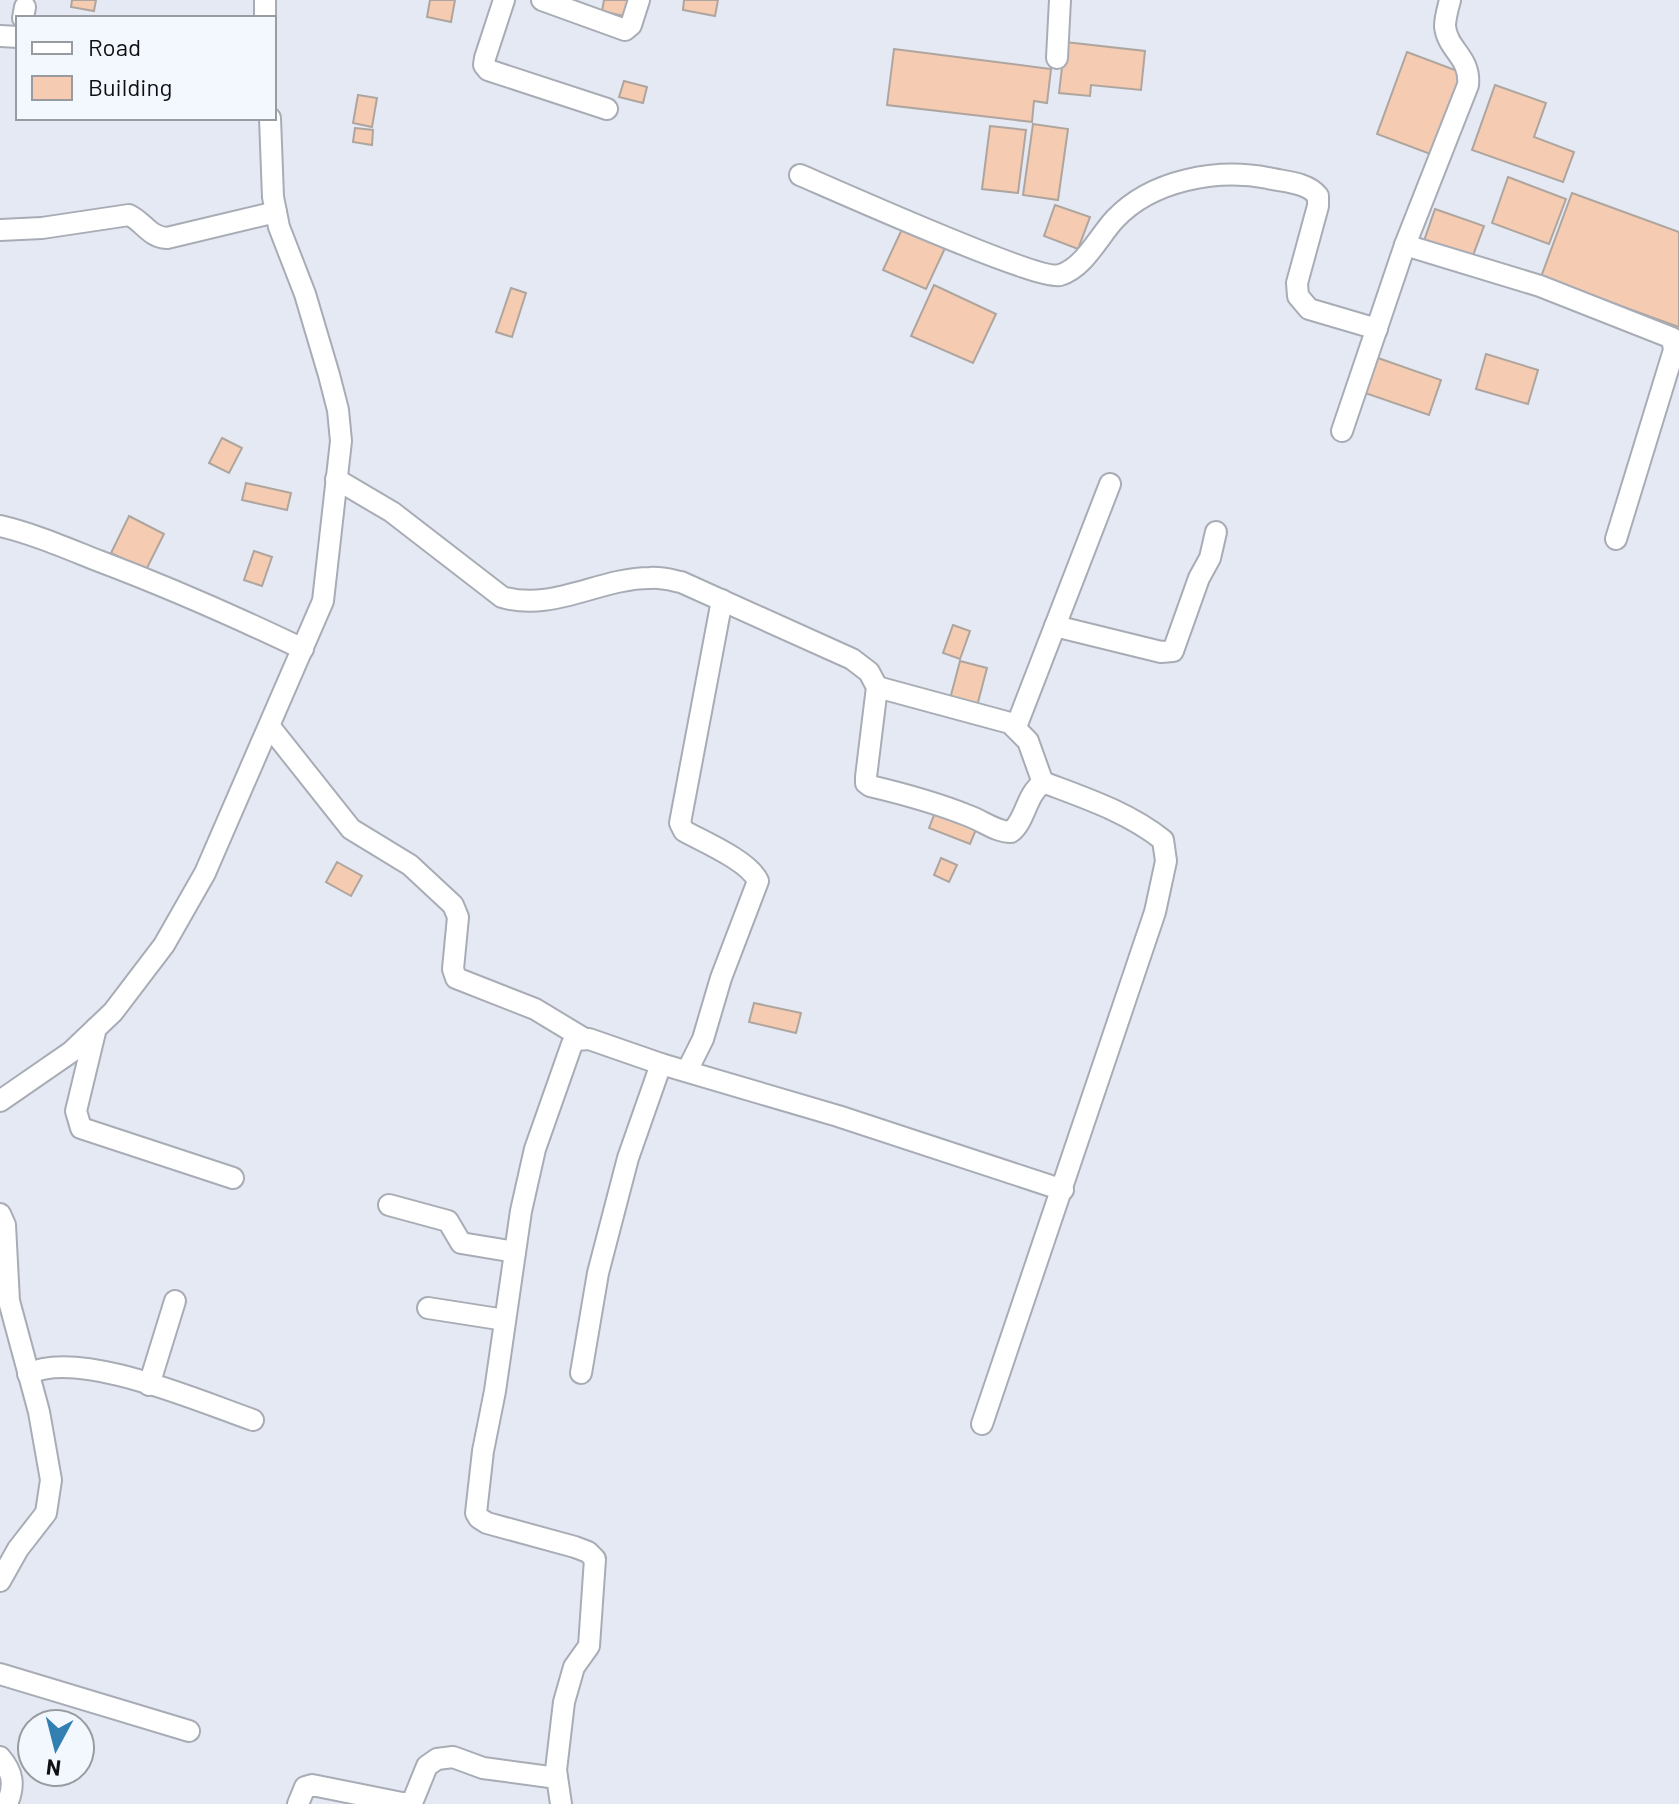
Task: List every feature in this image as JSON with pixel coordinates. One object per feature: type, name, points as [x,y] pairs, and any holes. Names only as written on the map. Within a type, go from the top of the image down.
[{"type":"street","points":[[504,0],[485,58],[484,65],[488,70],[607,109]]},
{"type":"street","points":[[542,0],[625,30],[631,25],[639,0]]},
{"type":"street","points":[[1057,58],[1060,0]]},
{"type":"street","points":[[1342,431],[1405,245],[1468,85],[1466,63],[1449,39],[1445,26],[1450,0]]},
{"type":"street","points":[[0,1101],[71,1052],[113,1012],[164,945],[205,873],[323,601],[341,441],[338,410],[305,294],[279,227],[270,120]]},
{"type":"street","points":[[800,175],[947,237],[1038,273],[1055,276],[1066,273],[1078,263],[1117,217],[1147,194],[1202,178],[1242,173],[1306,186],[1318,196],[1318,206],[1297,283],[1298,296],[1309,309],[1377,329]]},
{"type":"street","points":[[0,230],[42,228],[129,215],[137,218],[152,234],[167,238],[276,212]]},
{"type":"street","points":[[1405,245],[1540,286],[1672,338],[1674,350],[1616,539]]},
{"type":"street","points":[[336,479],[392,512],[502,597],[520,603],[551,600],[619,582],[650,578],[681,582],[852,659],[869,672],[877,687],[866,777],[866,783],[870,786],[906,795],[970,816],[1003,832],[1011,832],[1043,783]]},
{"type":"street","points":[[1016,727],[1110,484]]},
{"type":"street","points":[[0,526],[111,565],[303,649]]},
{"type":"street","points":[[1055,626],[1161,652],[1173,651],[1199,578],[1210,558],[1216,532]]},
{"type":"street","points":[[687,1071],[703,1039],[721,978],[758,881],[737,861],[684,831],[680,823],[722,600]]},
{"type":"street","points":[[877,687],[999,718],[1016,727],[1028,741],[1043,783],[1113,809],[1148,828],[1163,840],[1166,848],[1155,912],[982,1424]]},
{"type":"street","points":[[270,727],[351,829],[410,865],[453,905],[458,917],[453,969],[456,978],[542,1012],[583,1038],[838,1116],[1063,1190]]},
{"type":"street","points":[[96,1028],[76,1111],[81,1128],[233,1178]]},
{"type":"street","points":[[561,1804],[557,1778],[567,1688],[574,1667],[589,1646],[595,1559],[588,1552],[575,1547],[487,1523],[476,1513],[521,1211],[535,1149],[572,1044],[583,1038]]},
{"type":"street","points":[[581,1373],[598,1273],[628,1158],[661,1064]]},
{"type":"street","points":[[389,1205],[448,1221],[461,1243],[515,1252]]},
{"type":"street","points":[[0,1214],[5,1225],[9,1301],[39,1370],[51,1480],[46,1513],[18,1549],[0,1581]]},
{"type":"street","points":[[149,1385],[175,1301]]},
{"type":"street","points":[[428,1308],[505,1320]]},
{"type":"street","points":[[39,1370],[109,1372],[253,1420]]},
{"type":"street","points":[[0,1674],[189,1731]]},
{"type":"street","points":[[0,1757],[13,1777],[12,1793],[7,1804]]},
{"type":"street","points":[[298,1804],[305,1787],[312,1785],[407,1804],[414,1798],[427,1766],[446,1757],[459,1758],[483,1768],[557,1778]]},
{"type":"building","points":[[72,0],[96,0],[94,11],[71,7]]},
{"type":"building","points":[[430,0],[455,0],[451,22],[427,17]]},
{"type":"building","points":[[604,0],[637,0],[632,18],[602,11]]},
{"type":"building","points":[[684,0],[718,0],[715,16],[683,10]]},
{"type":"building","points":[[1065,42],[1145,51],[1141,90],[1091,85],[1090,96],[1059,93]]},
{"type":"building","points":[[894,49],[1051,69],[1047,103],[1034,101],[1032,122],[887,105]]},
{"type":"building","points":[[1407,52],[1463,73],[1433,155],[1377,134]]},
{"type":"building","points":[[624,81],[647,87],[643,103],[619,97]]},
{"type":"building","points":[[1495,85],[1546,103],[1534,137],[1574,152],[1563,182],[1472,150]]},
{"type":"building","points":[[358,95],[377,98],[372,127],[353,123]]},
{"type":"building","points":[[1033,124],[1068,129],[1058,200],[1023,195]]},
{"type":"building","points":[[990,126],[1026,130],[1018,193],[982,189]]},
{"type":"building","points":[[355,128],[373,130],[372,145],[353,142]]},
{"type":"building","points":[[1508,177],[1566,199],[1549,244],[1492,223]]},
{"type":"building","points":[[1572,193],[1679,232],[1679,327],[1541,277]]},
{"type":"building","points":[[1055,205],[1090,217],[1078,249],[1044,236]]},
{"type":"building","points":[[1435,209],[1484,226],[1472,258],[1424,241]]},
{"type":"building","points":[[903,227],[946,246],[926,289],[883,270]]},
{"type":"building","points":[[934,285],[996,314],[973,363],[911,336]]},
{"type":"building","points":[[511,288],[526,293],[512,337],[496,332]]},
{"type":"building","points":[[1486,354],[1538,370],[1528,404],[1476,389]]},
{"type":"building","points":[[1378,358],[1441,380],[1429,415],[1365,393]]},
{"type":"building","points":[[222,438],[242,448],[229,473],[209,463]]},
{"type":"building","points":[[246,483],[291,493],[287,510],[242,500]]},
{"type":"building","points":[[129,516],[164,534],[146,570],[111,553]]},
{"type":"building","points":[[254,551],[272,557],[262,586],[244,580]]},
{"type":"building","points":[[953,625],[970,631],[960,659],[943,653]]},
{"type":"building","points":[[960,661],[987,668],[977,706],[950,699]]},
{"type":"building","points":[[936,810],[977,827],[970,844],[929,828]]},
{"type":"building","points":[[941,858],[957,865],[949,882],[934,875]]},
{"type":"building","points":[[337,862],[362,876],[351,896],[326,882]]},
{"type":"building","points":[[754,1003],[801,1013],[796,1033],[749,1022]]}]
